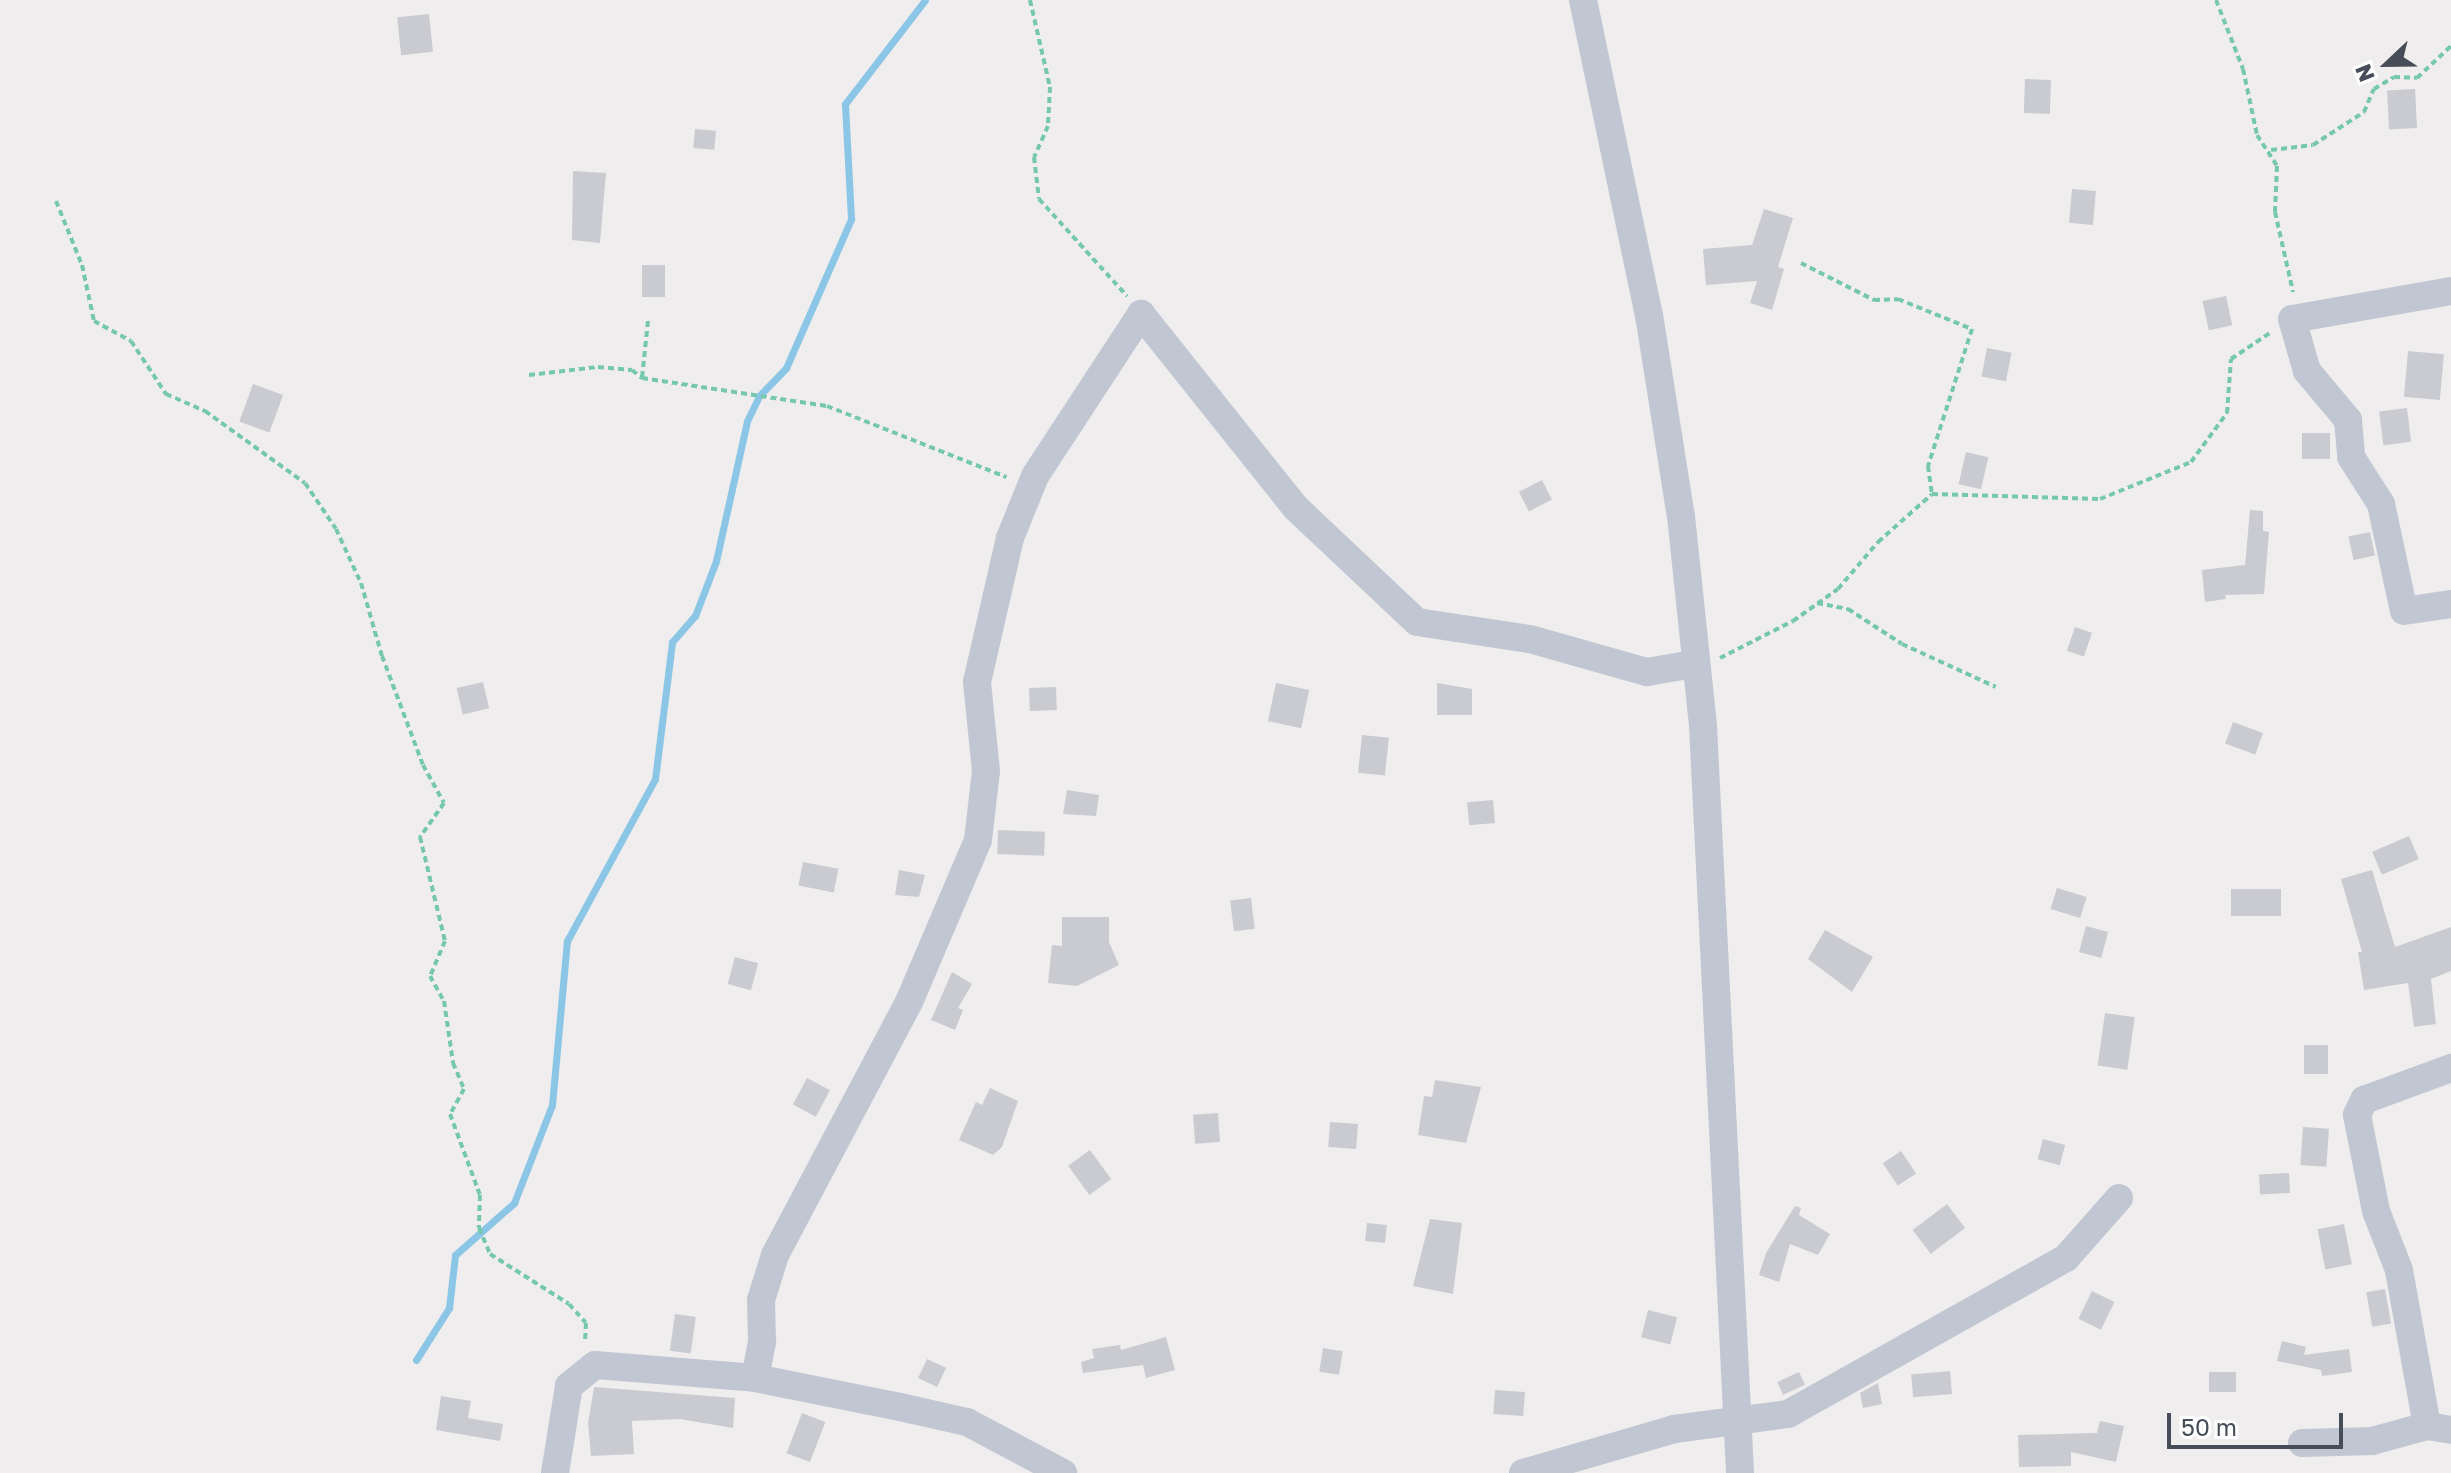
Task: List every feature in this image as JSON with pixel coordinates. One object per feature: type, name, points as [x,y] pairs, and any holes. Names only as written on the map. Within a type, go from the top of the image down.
[{"type":"street","points":[[1583,0],[1662,389],[1681,516],[1694,664],[1703,726],[1741,1423],[1740,1473]]},
{"type":"street","points":[[2451,291],[2292,319],[2307,371],[2348,420],[2351,457],[2381,504],[2404,611],[2451,604]]},
{"type":"street","points":[[755,1378],[762,1341],[761,1300],[775,1255],[909,1002],[978,840],[986,771],[977,682],[990,610],[1030,488],[1141,314],[1296,508],[1417,622],[1530,639],[1647,672],[1694,664]]},
{"type":"street","points":[[2302,1443],[2372,1441],[2439,1428],[2399,1270],[2376,1211],[2357,1115],[2364,1100],[2451,1068]]},
{"type":"street","points":[[1523,1473],[1674,1429],[1741,1423],[1788,1414],[2066,1258],[2119,1198]]},
{"type":"street","points":[[555,1473],[569,1386],[595,1365],[755,1378],[967,1422],[1063,1473]]},
{"type":"path","points":[[1030,0],[1050,87],[1048,126],[1034,157],[1039,199],[1141,314]]},
{"type":"path","points":[[1694,664],[1727,657],[1817,603],[1932,494],[2100,499],[2191,462],[2227,413],[2231,359],[2292,319],[2294,298],[2275,212],[2277,166],[2271,150],[2257,135],[2243,69],[2216,0]]},
{"type":"path","points":[[2271,150],[2313,145],[2364,112],[2374,89],[2394,77],[2417,78],[2451,46]]},
{"type":"path","points":[[56,201],[82,265],[94,321],[131,341],[166,394],[205,411],[305,483],[336,529],[361,583],[382,656],[423,765],[444,803],[420,837],[445,941],[430,976],[444,1001],[453,1063],[464,1089],[450,1114],[480,1195],[479,1228],[490,1254],[569,1304],[586,1323],[584,1352],[595,1365]]},
{"type":"path","points":[[1801,263],[1874,300],[1898,299],[1972,329],[1928,466],[1932,494]]},
{"type":"path","points":[[642,378],[648,321]]},
{"type":"path","points":[[529,375],[598,367],[632,370],[642,378],[827,406],[1030,488]]},
{"type":"path","points":[[1817,603],[1848,609],[1902,644],[1996,687]]},
{"type":"building","points":[[429,14],[433,52],[401,55],[397,17]]},
{"type":"building","points":[[2025,79],[2051,80],[2050,114],[2024,113]]},
{"type":"building","points":[[2415,89],[2417,128],[2389,129],[2387,90]]},
{"type":"building","points":[[695,129],[716,131],[714,150],[693,148]]},
{"type":"building","points":[[573,171],[606,173],[600,243],[572,240]]},
{"type":"building","points":[[2072,189],[2096,191],[2093,225],[2069,223]]},
{"type":"building","points":[[1764,209],[1793,218],[1778,267],[1784,269],[1772,310],[1750,303],[1757,281],[1706,285],[1703,249],[1752,245]]},
{"type":"building","points":[[642,265],[665,265],[665,297],[642,297]]},
{"type":"building","points":[[2226,296],[2232,325],[2209,330],[2203,301]]},
{"type":"building","points":[[1987,348],[2012,353],[2006,381],[1981,376]]},
{"type":"building","points":[[2408,351],[2444,354],[2440,400],[2404,397]]},
{"type":"building","points":[[253,384],[283,395],[269,433],[239,422]]},
{"type":"building","points":[[2407,408],[2411,442],[2383,445],[2379,411]]},
{"type":"building","points":[[2302,433],[2330,433],[2330,459],[2302,459]]},
{"type":"building","points":[[1966,452],[1988,457],[1981,489],[1959,484]]},
{"type":"building","points":[[1542,480],[1552,500],[1529,511],[1519,492]]},
{"type":"building","points":[[2250,510],[2263,511],[2263,531],[2269,532],[2264,594],[2225,595],[2226,599],[2205,602],[2202,570],[2245,565]]},
{"type":"building","points":[[2370,532],[2375,555],[2353,560],[2348,537]]},
{"type":"building","points":[[2075,627],[2092,633],[2084,656],[2067,651]]},
{"type":"building","points":[[483,682],[489,708],[463,714],[457,688]]},
{"type":"building","points":[[1276,683],[1309,690],[1301,728],[1268,721]]},
{"type":"building","points":[[1437,683],[1472,689],[1472,715],[1437,715]]},
{"type":"building","points":[[1056,687],[1057,710],[1030,711],[1029,688]]},
{"type":"building","points":[[2233,722],[2263,733],[2255,755],[2225,744]]},
{"type":"building","points":[[1362,735],[1389,738],[1385,776],[1358,773]]},
{"type":"building","points":[[1067,790],[1099,795],[1096,816],[1063,814]]},
{"type":"building","points":[[1493,800],[1495,823],[1469,825],[1467,802]]},
{"type":"building","points":[[998,830],[1045,832],[1044,856],[997,854]]},
{"type":"building","points":[[2409,836],[2419,859],[2382,875],[2372,852]]},
{"type":"building","points":[[803,862],[838,869],[834,892],[798,886]]},
{"type":"building","points":[[899,870],[925,875],[919,897],[895,895]]},
{"type":"building","points":[[2372,870],[2395,947],[2451,927],[2451,971],[2431,979],[2436,1024],[2414,1027],[2408,983],[2364,990],[2358,952],[2362,952],[2341,879]]},
{"type":"building","points":[[2057,888],[2087,897],[2080,918],[2051,909]]},
{"type":"building","points":[[2231,889],[2281,889],[2281,916],[2231,916]]},
{"type":"building","points":[[1251,898],[1255,929],[1234,931],[1230,901]]},
{"type":"building","points":[[1062,917],[1109,917],[1109,942],[1119,965],[1077,986],[1048,983],[1052,945],[1062,946]]},
{"type":"building","points":[[2086,926],[2108,932],[2101,958],[2079,952]]},
{"type":"building","points":[[1825,930],[1873,957],[1852,992],[1808,959]]},
{"type":"building","points":[[735,957],[758,963],[751,990],[728,984]]},
{"type":"building","points":[[952,972],[972,984],[958,1008],[963,1010],[955,1030],[931,1020]]},
{"type":"building","points":[[2105,1013],[2135,1017],[2127,1070],[2098,1065]]},
{"type":"building","points":[[2304,1045],[2328,1045],[2328,1074],[2304,1074]]},
{"type":"building","points":[[807,1078],[830,1090],[816,1117],[793,1104]]},
{"type":"building","points":[[1435,1080],[1481,1087],[1466,1143],[1418,1135],[1424,1096],[1432,1097]]},
{"type":"building","points":[[990,1088],[1018,1101],[1002,1147],[993,1155],[959,1140],[976,1102],[982,1105]]},
{"type":"building","points":[[1218,1113],[1220,1142],[1195,1144],[1193,1115]]},
{"type":"building","points":[[1330,1122],[1358,1124],[1356,1149],[1328,1147]]},
{"type":"building","points":[[2303,1127],[2329,1129],[2326,1167],[2300,1165]]},
{"type":"building","points":[[2043,1139],[2065,1145],[2060,1165],[2038,1159]]},
{"type":"building","points":[[1090,1150],[1111,1179],[1089,1195],[1068,1166]]},
{"type":"building","points":[[1901,1151],[1916,1173],[1898,1186],[1883,1163]]},
{"type":"building","points":[[2289,1173],[2290,1193],[2260,1195],[2259,1175]]},
{"type":"building","points":[[1947,1204],[1965,1228],[1931,1254],[1913,1230]]},
{"type":"building","points":[[1795,1206],[1801,1208],[1799,1215],[1830,1234],[1818,1255],[1790,1244],[1779,1282],[1759,1275],[1766,1253]]},
{"type":"building","points":[[1430,1219],[1462,1223],[1453,1294],[1413,1286]]},
{"type":"building","points":[[1367,1223],[1387,1225],[1385,1243],[1365,1241]]},
{"type":"building","points":[[2344,1224],[2352,1264],[2325,1269],[2317,1229]]},
{"type":"building","points":[[2385,1289],[2391,1323],[2372,1327],[2366,1292]]},
{"type":"building","points":[[2092,1291],[2114,1302],[2101,1330],[2078,1319]]},
{"type":"building","points":[[1648,1310],[1677,1317],[1670,1344],[1641,1337]]},
{"type":"building","points":[[675,1314],[696,1317],[691,1354],[670,1351]]},
{"type":"building","points":[[1166,1337],[1175,1370],[1146,1378],[1143,1365],[1083,1373],[1081,1362],[1094,1358],[1092,1349],[1120,1345],[1121,1350]]},
{"type":"building","points":[[2282,1341],[2306,1347],[2304,1355],[2349,1349],[2352,1372],[2322,1376],[2321,1370],[2277,1361]]},
{"type":"building","points":[[1323,1348],[1343,1351],[1339,1375],[1319,1372]]},
{"type":"building","points":[[927,1359],[946,1368],[937,1387],[918,1378]]},
{"type":"building","points":[[1950,1371],[1952,1394],[1913,1397],[1911,1374]]},
{"type":"building","points":[[1799,1372],[1805,1385],[1783,1395],[1777,1382]]},
{"type":"building","points":[[2209,1372],[2236,1372],[2236,1392],[2209,1392]]},
{"type":"building","points":[[1878,1383],[1882,1404],[1863,1408],[1860,1393]]},
{"type":"building","points":[[594,1387],[735,1398],[733,1428],[680,1419],[632,1421],[634,1454],[591,1456],[588,1423]]},
{"type":"building","points":[[1495,1390],[1525,1392],[1523,1416],[1493,1414]]},
{"type":"building","points":[[441,1396],[471,1401],[468,1418],[503,1424],[500,1441],[436,1430]]},
{"type":"building","points":[[802,1413],[825,1422],[810,1462],[787,1453]]},
{"type":"building","points":[[2100,1421],[2124,1426],[2116,1462],[2071,1452],[2071,1466],[2019,1467],[2018,1435],[2097,1433]]},
{"type":"waterway","points":[[416,1360],[449,1308],[455,1255],[514,1203],[552,1105],[567,941],[655,779],[672,642],[695,616],[716,561],[747,421],[759,396],[786,368],[851,219],[845,104],[925,0]]}]
